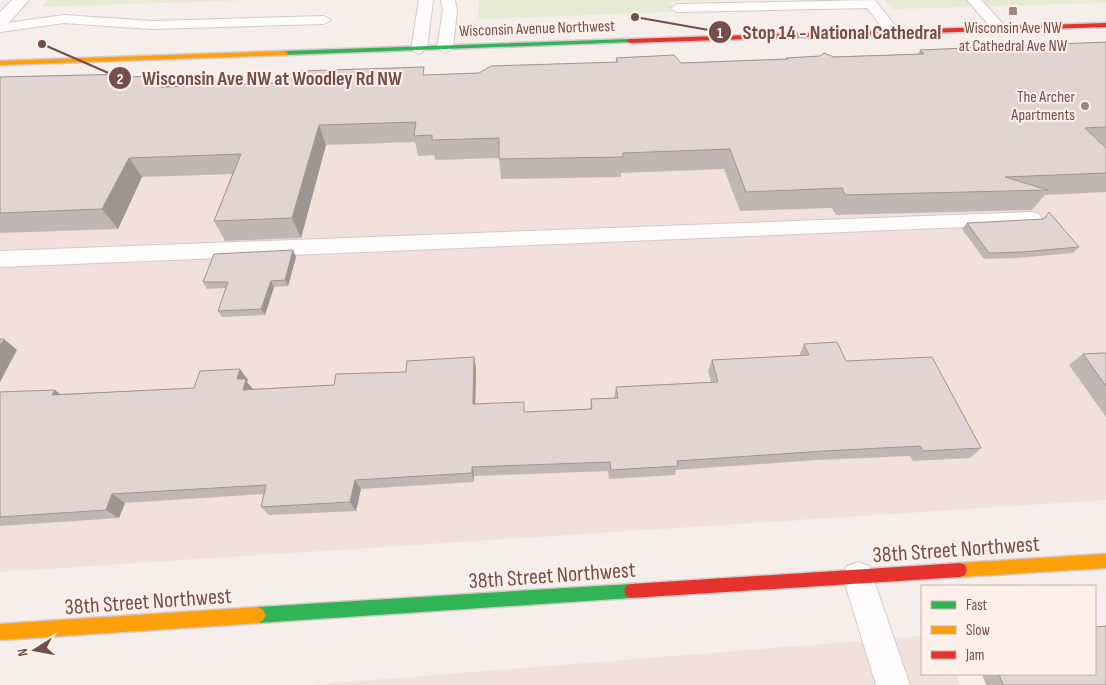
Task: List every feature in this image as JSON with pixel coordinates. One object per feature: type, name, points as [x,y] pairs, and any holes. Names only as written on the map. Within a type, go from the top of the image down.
[{"type":"main road","name":"Wisconsin Avenue Northwest","points":[[0,63],[1106,26]]},
{"type":"main road","name":"38th Street Northwest","points":[[0,632],[1106,560]]},
{"type":"street","points":[[0,22],[21,0]]},
{"type":"lane","points":[[419,49],[426,0]]},
{"type":"lane","points":[[445,48],[450,10],[448,0]]},
{"type":"lane","points":[[974,0],[1000,29]]},
{"type":"lane","points":[[677,8],[869,2],[894,33]]},
{"type":"lane","points":[[0,28],[64,19],[151,25],[324,20]]},
{"type":"lane","points":[[0,259],[1032,218]]},
{"type":"lane","points":[[858,577],[894,685]]},
{"type":"shaded area","points":[[1106,54],[1106,500],[0,572],[0,92]]},
{"type":"shaded area","points":[[921,636],[921,675],[956,675],[960,685],[312,685]]},
{"type":"green space","points":[[47,0],[250,0],[41,7]]},
{"type":"green space","points":[[479,0],[724,0],[670,2],[672,12],[478,19]]},
{"type":"green space","points":[[884,0],[1106,0],[1106,3],[893,9]]},
{"type":"building","points":[[1106,42],[1106,127],[1085,128],[1106,148],[1106,173],[1005,177],[1048,190],[845,195],[842,188],[746,192],[730,149],[623,153],[623,157],[499,159],[499,138],[432,140],[432,135],[414,136],[416,122],[319,125],[292,218],[214,221],[241,154],[129,158],[102,209],[0,213],[0,77],[130,74],[128,77],[153,76],[151,79],[166,78],[161,87],[280,83],[284,75],[299,74],[300,71],[424,67],[423,75],[479,73],[491,66],[618,62],[616,58],[674,55],[681,63],[788,59],[786,58],[820,56],[824,53],[834,57],[924,54],[920,50]]},
{"type":"building","points":[[1049,212],[1079,247],[989,253],[967,223],[1044,219]]},
{"type":"building","points":[[293,250],[285,280],[271,281],[261,309],[218,311],[228,282],[203,282],[214,254]]},
{"type":"building","points":[[837,342],[846,361],[932,357],[981,448],[923,451],[920,446],[824,451],[677,461],[678,466],[611,470],[610,462],[472,467],[472,473],[355,480],[350,502],[261,507],[266,485],[112,494],[106,510],[0,517],[0,392],[55,390],[52,395],[194,388],[200,371],[240,369],[237,379],[246,379],[243,390],[334,385],[336,374],[406,372],[407,361],[474,357],[473,404],[524,402],[524,412],[592,409],[591,399],[618,398],[616,387],[718,382],[712,360],[809,355],[804,344]]},
{"type":"building","points":[[1106,353],[1106,386],[1083,354]]},
{"type":"building","points":[[1106,626],[1106,685],[1003,685],[999,675],[1096,675],[1096,627]]},
{"type":"traffic: fast","points":[[284,53],[630,41]]},
{"type":"traffic: fast","points":[[258,615],[631,591]]},
{"type":"traffic: slow","points":[[0,63],[284,53]]},
{"type":"traffic: slow","points":[[960,570],[1106,561]]},
{"type":"traffic: slow","points":[[0,632],[258,615]]},
{"type":"traffic: jam","points":[[630,41],[1106,25]]},
{"type":"traffic: jam","points":[[631,591],[960,570]]},
{"type":"place","name":"Wisconsin Ave NW at Cathedral Ave NW","points":[[1013,11]]},
{"type":"place","name":"Stop 14 - National Cathedral","points":[[635,17]]},
{"type":"place","name":"Wisconsin Ave NW at Woodley Rd NW","points":[[42,44]]},
{"type":"place","name":"The Archer Apartments","points":[[1085,106]]}]
